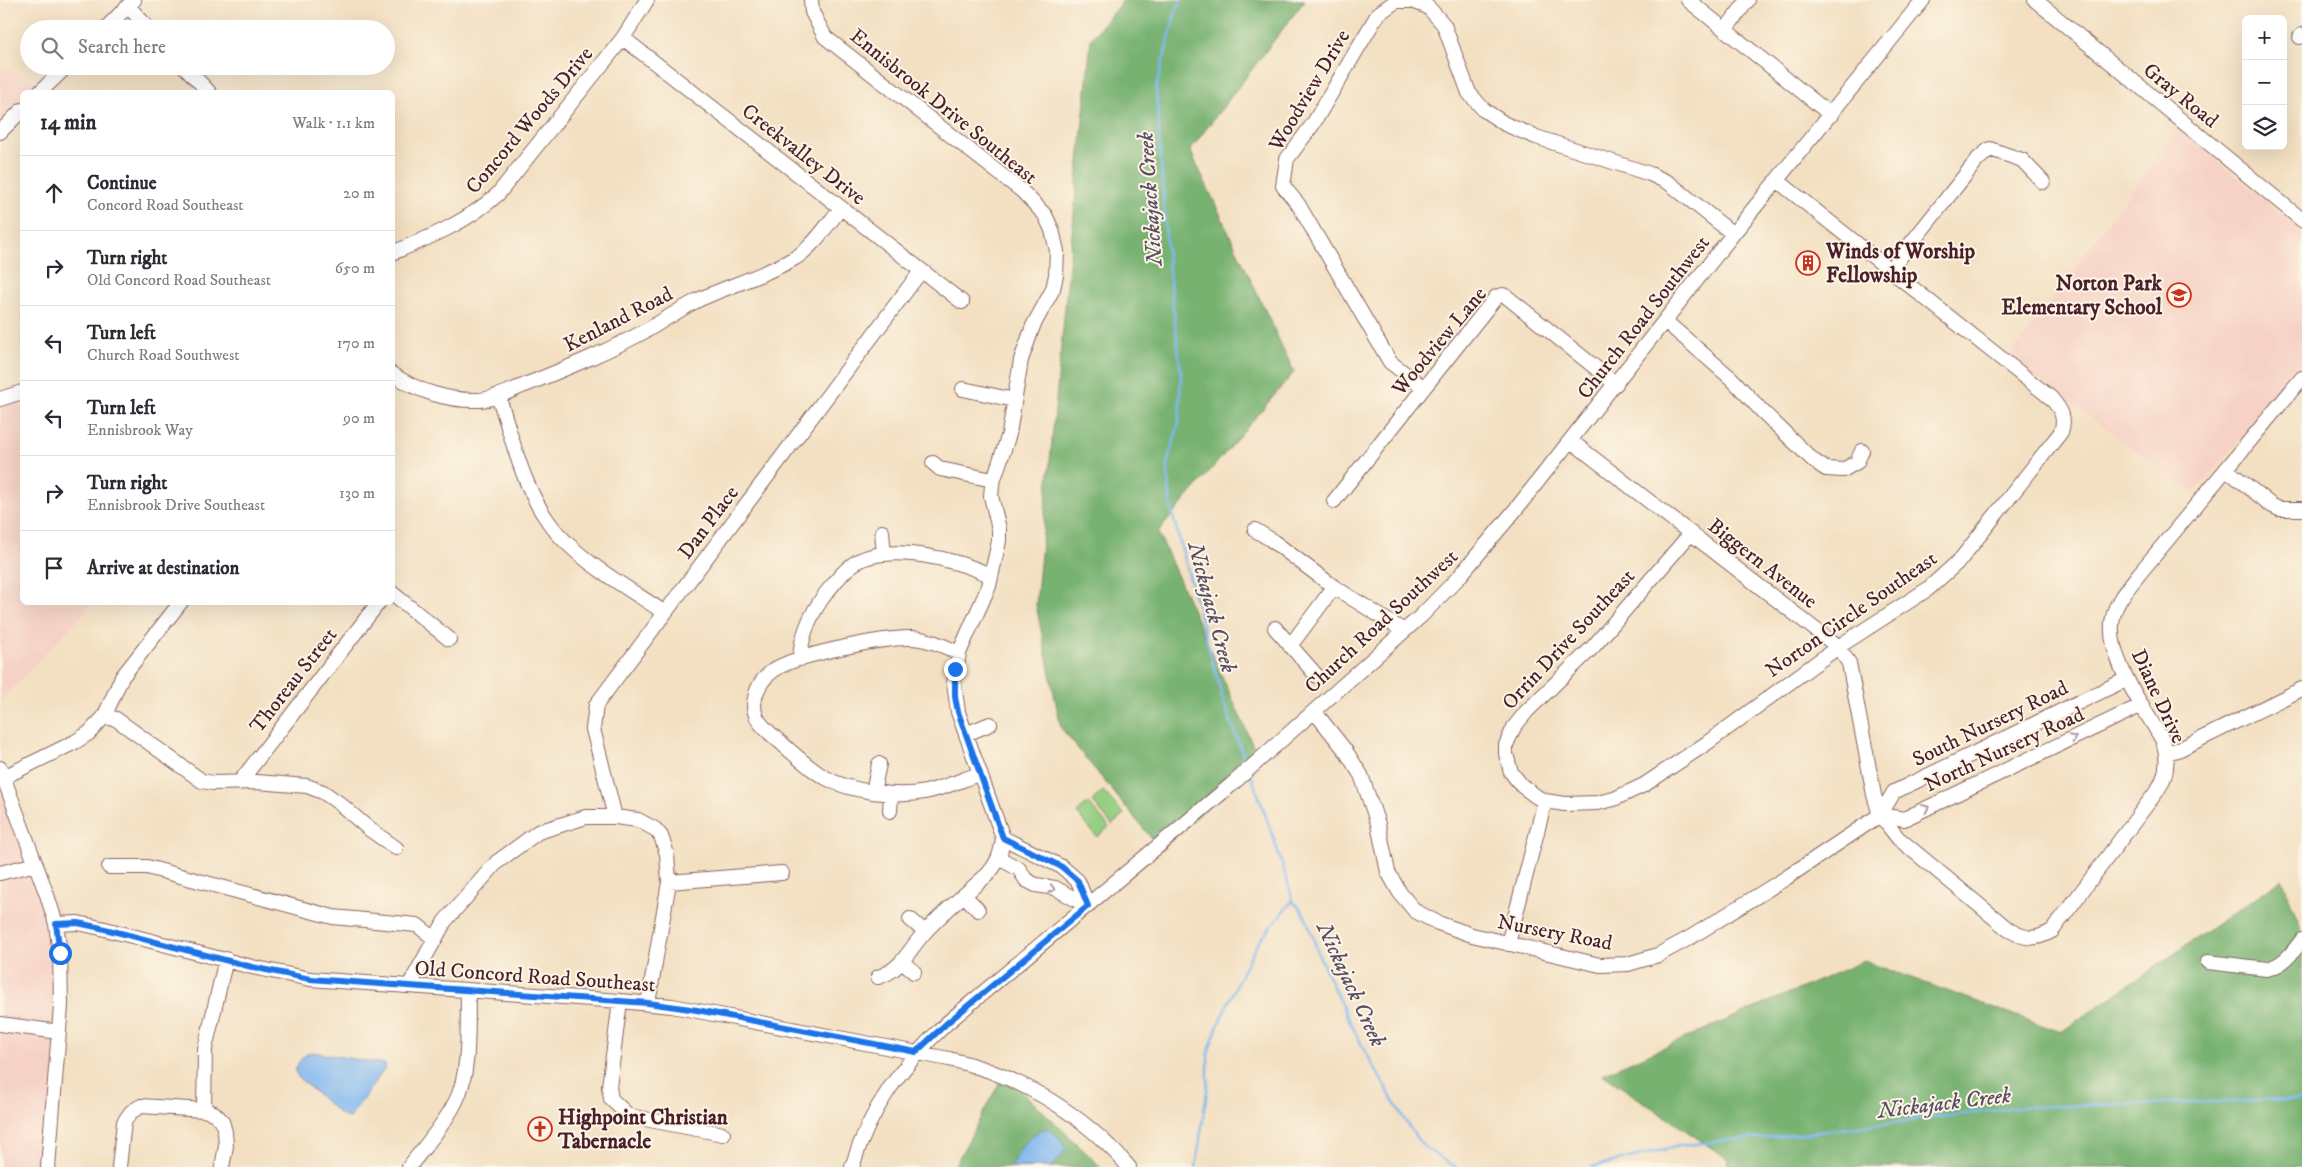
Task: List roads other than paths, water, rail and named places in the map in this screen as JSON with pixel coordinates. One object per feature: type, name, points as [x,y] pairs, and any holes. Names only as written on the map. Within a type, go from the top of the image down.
[{"type":"street","name":"Concord Woods Drive","points":[[395,252],[461,223],[481,210],[498,194],[623,38],[647,0]]},
{"type":"street","name":"Ennisbrook Drive Southeast","points":[[811,0],[812,12],[825,37],[1022,191],[1045,215],[1058,251],[1056,275],[1053,289],[1033,326],[1021,360],[1014,400]]},
{"type":"street","points":[[1688,0],[1831,115]]},
{"type":"street","points":[[1725,30],[1748,0]]},
{"type":"street","name":"Church Road Southwest","points":[[852,1167],[873,1114],[891,1084],[916,1052],[953,1018],[1230,786],[1404,631],[1460,577],[1571,441],[1733,234],[1778,181],[1923,0]]},
{"type":"street","name":"Gray Road","points":[[2035,0],[2302,220]]},
{"type":"street","name":"Woodview Drive","points":[[1424,388],[1390,362],[1298,204],[1283,186],[1287,159],[1313,124],[1378,14],[1396,1],[1412,1],[1428,7],[1444,25],[1469,92],[1484,110],[1505,124],[1536,137],[1650,174],[1669,183],[1733,234]]},
{"type":"street","points":[[114,20],[131,3],[143,20]]},
{"type":"street","name":"Creekvalley Drive","points":[[623,38],[962,302]]},
{"type":"street","points":[[42,90],[58,75]]},
{"type":"street","points":[[193,75],[207,90]]},
{"type":"street","points":[[0,132],[20,112]]},
{"type":"street","points":[[1890,270],[1978,159],[1990,149],[2022,160],[2043,182]]},
{"type":"street","name":"Norton Circle Southeast","points":[[1545,801],[1565,804],[1597,803],[1644,785],[1707,743],[1838,647],[1928,589],[1945,575],[1983,532],[2061,432],[2064,424],[2061,411],[2052,398],[1778,181]]},
{"type":"street","name":"Kenland Road","points":[[395,376],[426,392],[453,398],[480,400],[496,396],[574,366],[650,328],[671,314],[698,300],[763,274],[796,257],[814,242],[840,208]]},
{"type":"street","name":"Dan Place","points":[[615,816],[593,729],[596,706],[921,271]]},
{"type":"street","name":"Woodview Lane","points":[[1334,501],[1496,297],[1503,295],[1616,384]]},
{"type":"street","points":[[1665,321],[1725,373],[1814,461],[1826,469],[1843,470],[1858,462],[1862,451]]},
{"type":"street","name":"Diane Drive","points":[[1880,815],[1898,838],[2009,930],[2026,939],[2033,939],[2052,931],[2157,791],[2166,775],[2167,753],[2117,659],[2112,638],[2112,618],[2118,602],[2139,574],[2302,378]]},
{"type":"street","points":[[878,976],[890,973],[902,962],[924,932],[988,874],[999,858],[1003,838],[979,774],[955,697],[955,669],[959,653],[991,576],[999,535],[991,496],[993,480],[1008,434],[1014,400],[963,389]]},
{"type":"street","points":[[0,399],[20,393]]},
{"type":"street","points":[[496,396],[501,404],[520,466],[536,501],[550,525],[574,551],[665,613]]},
{"type":"street","name":"Biggern Avenue","points":[[1571,441],[1838,647],[1849,663],[1874,795],[1880,815]]},
{"type":"street","points":[[933,462],[940,470],[993,480]]},
{"type":"street","points":[[2226,469],[2271,505],[2279,509],[2302,509]]},
{"type":"street","points":[[1255,530],[1334,587],[1404,631]]},
{"type":"street","points":[[882,532],[884,554]]},
{"type":"street","name":"Orrin Drive Southeast","points":[[1545,801],[1522,786],[1511,772],[1506,754],[1506,745],[1514,727],[1527,711],[1593,647],[1691,533]]},
{"type":"street","points":[[800,659],[801,643],[820,601],[852,565],[872,556],[884,554],[927,556],[955,560],[991,576]]},
{"type":"street","points":[[1290,646],[1334,587]]},
{"type":"street","points":[[395,595],[449,639]]},
{"type":"street","points":[[48,1167],[61,983],[56,924],[2,772],[75,742],[89,733],[104,717],[122,677],[179,605]]},
{"type":"street","name":"Thoreau Street","points":[[239,783],[377,605]]},
{"type":"street","points":[[1275,628],[1317,676]]},
{"type":"street","points":[[959,653],[929,641],[899,638],[810,655],[780,666],[764,678],[754,704],[757,720],[810,768],[825,778],[857,791],[891,795],[924,792],[979,774]]},
{"type":"street","name":"South Nursery Road","points":[[1880,815],[1894,792],[2127,679]]},
{"type":"street","points":[[2167,753],[2180,749],[2302,689]]},
{"type":"street","name":"North Nursery Road","points":[[1880,815],[1904,818],[2142,705]]},
{"type":"street","name":"Nursery Road","points":[[1314,710],[1346,750],[1361,775],[1375,815],[1388,872],[1415,911],[1438,923],[1472,935],[1600,965],[1628,964],[1658,955],[1691,937],[1786,878],[1880,815]]},
{"type":"street","points":[[104,717],[116,719],[202,781],[213,783],[300,785],[323,792],[396,848]]},
{"type":"street","points":[[966,734],[990,724]]},
{"type":"street","points":[[873,792],[879,764]]},
{"type":"street","points":[[890,811],[891,795]]},
{"type":"street","points":[[1508,944],[1545,801]]},
{"type":"street","points":[[409,986],[445,921],[497,862],[538,832],[586,817],[615,816],[638,820],[654,829],[665,846],[669,882],[648,1003]]},
{"type":"street","points":[[1003,838],[1015,846],[1033,852],[1062,867],[1078,881],[1088,906]]},
{"type":"street","points":[[1019,869],[1033,852]]},
{"type":"street","points":[[999,858],[1019,869],[1026,880],[1036,886],[1055,888],[1088,906]]},
{"type":"street","points":[[0,873],[36,864]]},
{"type":"street","points":[[109,867],[147,867],[333,917],[417,925],[435,939]]},
{"type":"street","points":[[669,882],[782,873]]},
{"type":"street","points":[[965,896],[978,910]]},
{"type":"street","points":[[910,919],[924,932]]},
{"type":"street","name":"Old Concord Road Southeast","points":[[56,924],[78,923],[93,926],[310,979],[648,1003],[697,1010],[972,1064],[1026,1086],[1061,1107],[1087,1126],[1129,1167]]},
{"type":"street","points":[[2208,962],[2267,969],[2276,967],[2286,960],[2302,940]]},
{"type":"street","points":[[204,1110],[206,1049],[226,960]]},
{"type":"street","points":[[902,962],[914,972]]},
{"type":"street","points":[[409,1167],[449,1112],[461,1088],[465,1066],[468,990]]},
{"type":"street","points":[[620,1001],[609,1087],[612,1099],[629,1116],[723,1134]]},
{"type":"street","points":[[0,1024],[59,1032]]},
{"type":"street","points":[[119,1167],[124,1122],[131,1112],[141,1106],[204,1110],[214,1113],[222,1121],[226,1146],[222,1167]]},
{"type":"water","points":[[312,1052],[385,1064],[386,1067],[349,1118],[341,1115],[298,1077],[295,1071],[298,1065],[303,1057]]},
{"type":"water","points":[[1045,1128],[1057,1137],[1066,1150],[1052,1167],[1011,1167],[1016,1155],[1024,1144]]},
{"type":"waterway","name":"Nickajack Creek","points":[[1181,0],[1176,11],[1156,88],[1168,264],[1181,373],[1179,423],[1167,463],[1171,509],[1223,700],[1247,765]]},
{"type":"waterway","name":"Nickajack Creek","points":[[1251,775],[1294,903],[1303,912],[1327,973],[1359,1039],[1401,1114],[1419,1141],[1431,1152],[1456,1167]]},
{"type":"waterway","points":[[1196,1167],[1208,1084],[1208,1053],[1218,1025],[1244,968],[1259,941],[1293,900]]},
{"type":"waterway","name":"Nickajack Creek","points":[[1592,1167],[1679,1146],[1784,1136],[2022,1107],[2302,1100]]},
{"type":"place","name":"Winds of Worship Fellowship","points":[[1808,263]]},
{"type":"place","name":"Norton Park Elementary School","points":[[2179,295]]},
{"type":"place","name":"Highpoint Christian Tabernacle","points":[[540,1129]]}]
